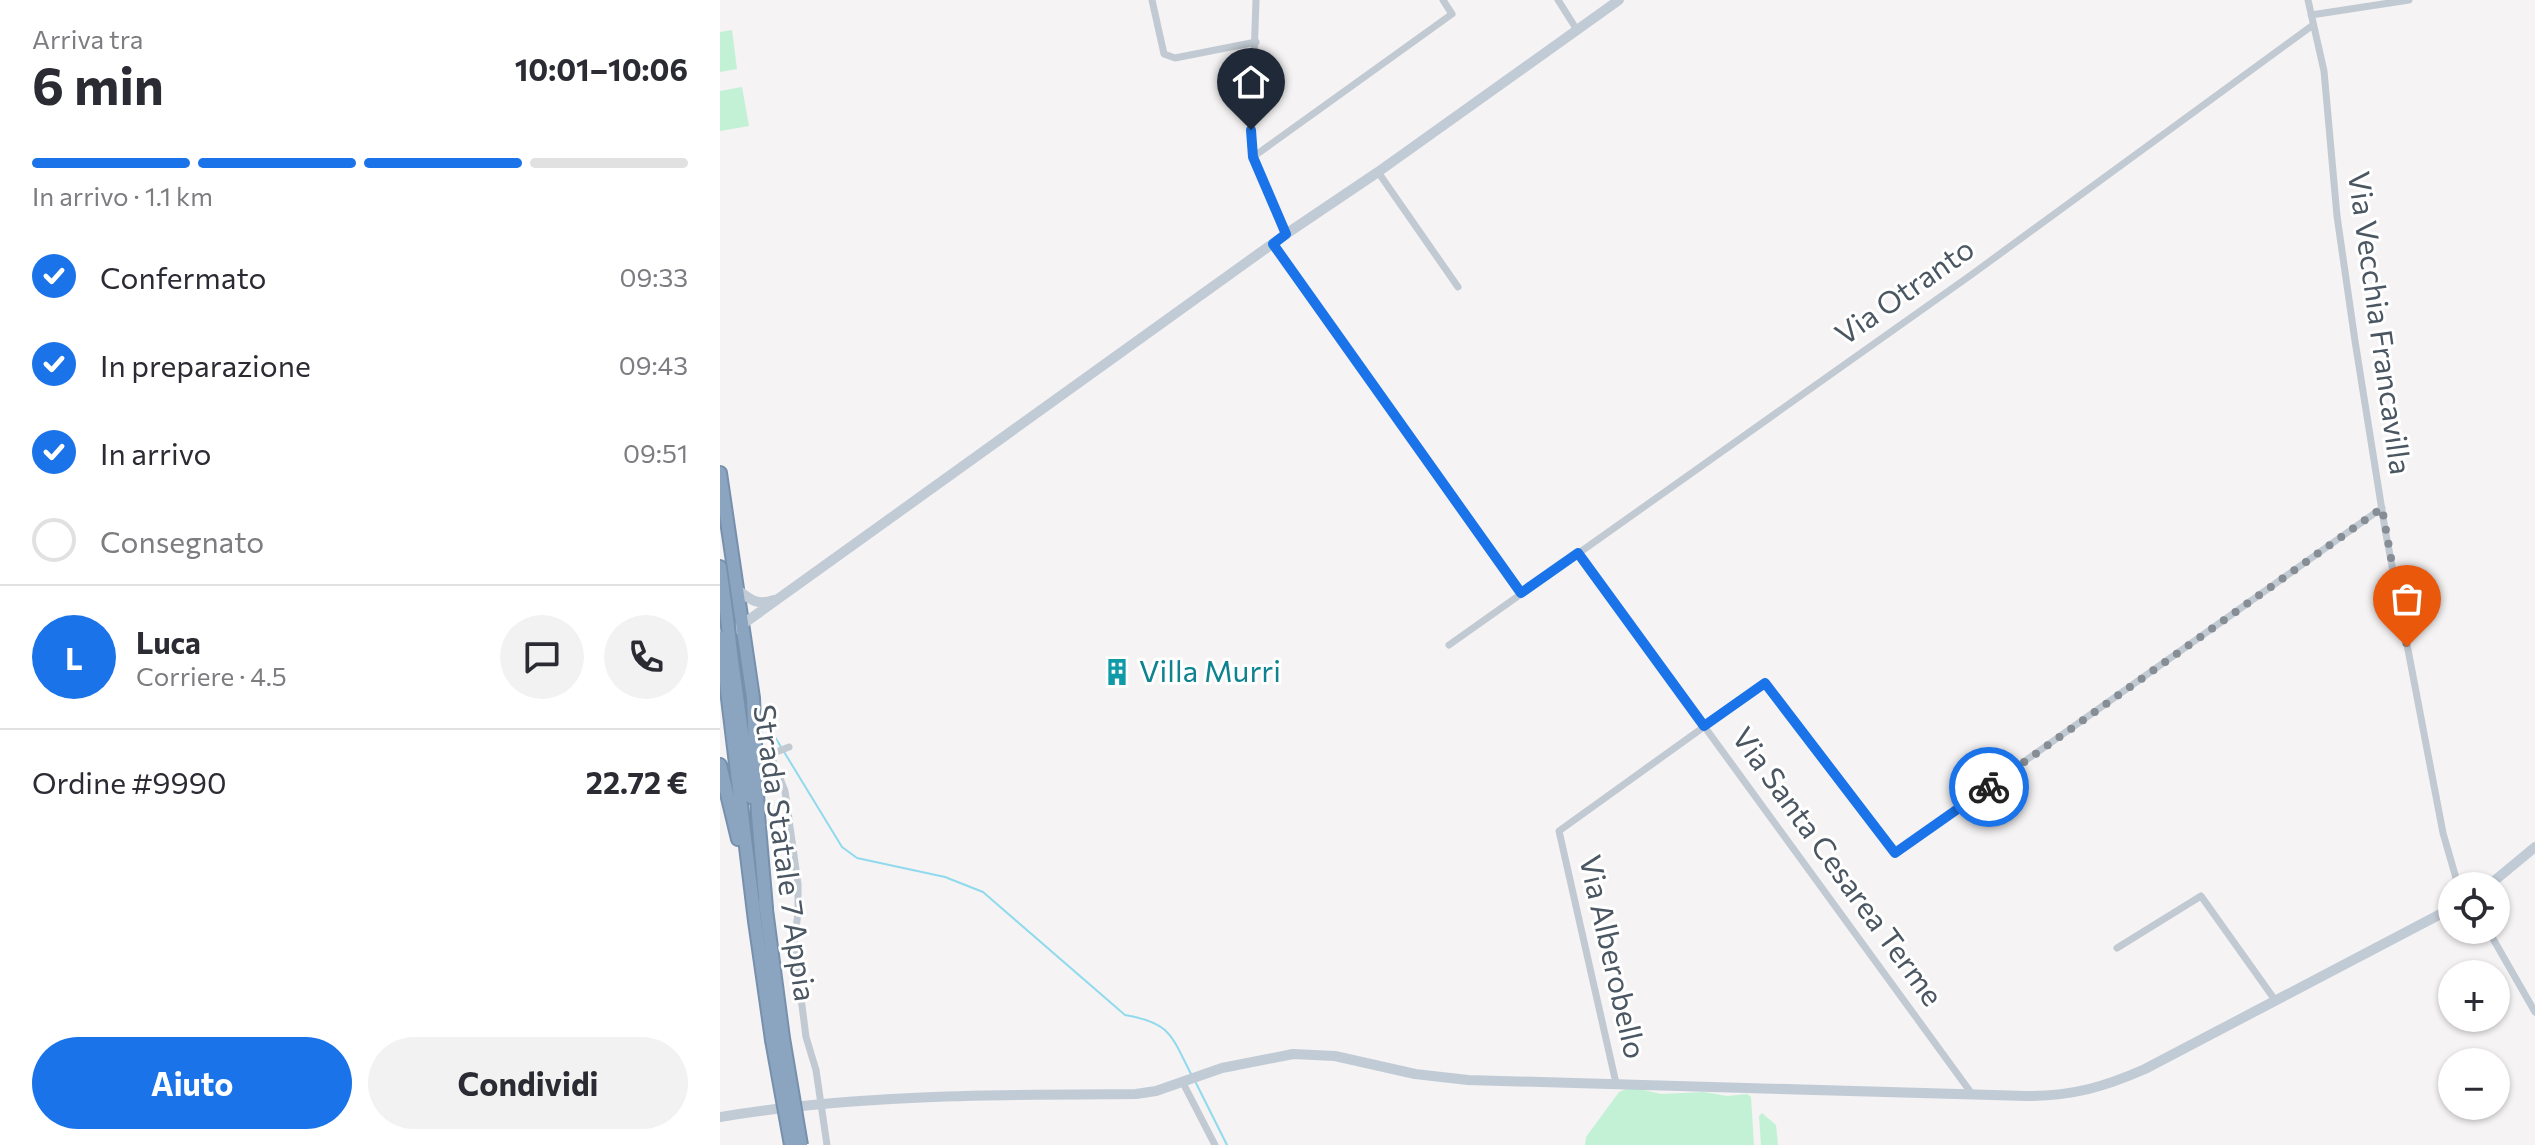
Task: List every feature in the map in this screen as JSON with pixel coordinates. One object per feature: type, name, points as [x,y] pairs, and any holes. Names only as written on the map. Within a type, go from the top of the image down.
[{"type":"highway","points":[[720,473],[753,698],[766,908]]},
{"type":"highway","name":"Strada Statale 7 Appia","points":[[720,567],[755,921],[801,1145]]},
{"type":"highway","name":"Strada Statale 7 Appia","points":[[720,639],[727,655],[766,908],[791,1145]]},
{"type":"highway","points":[[720,765],[755,921]]},
{"type":"street","points":[[1152,0],[1164,54],[1175,58],[1256,42]]},
{"type":"street","points":[[1256,0],[1251,113],[1253,157],[1286,234]]},
{"type":"street","points":[[1253,157],[1452,14],[1443,0]]},
{"type":"street","points":[[1558,0],[1577,30]]},
{"type":"street","points":[[720,639],[1619,0]]},
{"type":"street","name":"Via Vecchia Francavilla","points":[[2308,0],[2324,71],[2342,254],[2382,508],[2443,833],[2454,872]]},
{"type":"street","points":[[2311,15],[2409,0]]},
{"type":"street","name":"Via Otranto","points":[[1449,645],[1971,275],[2313,25]]},
{"type":"street","points":[[1378,172],[1458,287]]},
{"type":"street","points":[[1273,244],[1521,593]]},
{"type":"street","name":"Via Alberobello","points":[[1616,1083],[1559,831],[1765,683],[1895,853],[2382,508]]},
{"type":"street","name":"Via Santa Cesarea Terme","points":[[1578,553],[1972,1094]]},
{"type":"street","points":[[739,591],[759,603],[779,598]]},
{"type":"street","points":[[789,747],[774,753],[772,758],[785,791],[798,884],[794,943],[806,1037],[827,1145]]},
{"type":"street","points":[[2505,872],[2535,847]]},
{"type":"street","points":[[2117,948],[2201,896],[2275,1000]]},
{"type":"street","points":[[720,1117],[821,1104],[926,1098],[1136,1094],[1156,1091],[1203,1074],[1262,1059],[1314,1053],[1439,1078],[1972,1094],[2076,1094],[2145,1069],[2438,915]]},
{"type":"street","points":[[2496,944],[2535,1012]]},
{"type":"street","points":[[1183,1083],[1215,1145]]},
{"type":"green space","points":[[732,30],[737,69],[720,72],[720,32]]},
{"type":"green space","points":[[742,87],[749,126],[720,131],[720,91]]},
{"type":"green space","points":[[1631,1087],[1661,1094],[1747,1094],[1751,1097],[1754,1145],[1585,1145],[1586,1137],[1619,1092]]},
{"type":"green space","points":[[1762,1113],[1776,1125],[1778,1145],[1761,1145],[1759,1116]]},
{"type":"waterway","points":[[764,719],[842,847],[857,858],[945,877],[983,892],[1125,1015],[1152,1022],[1168,1033],[1191,1074]]},
{"type":"waterway","points":[[1196,1083],[1227,1145]]},
{"type":"way so far","points":[[1989,787],[2382,508],[2407,647]]},
{"type":"place","name":"Villa Murri","points":[[1117,672]]},
{"type":"route","points":[[1251,130],[1253,157],[1286,234],[1273,244],[1521,593],[1578,553],[1704,726],[1765,683],[1895,853],[1989,787]]}]
